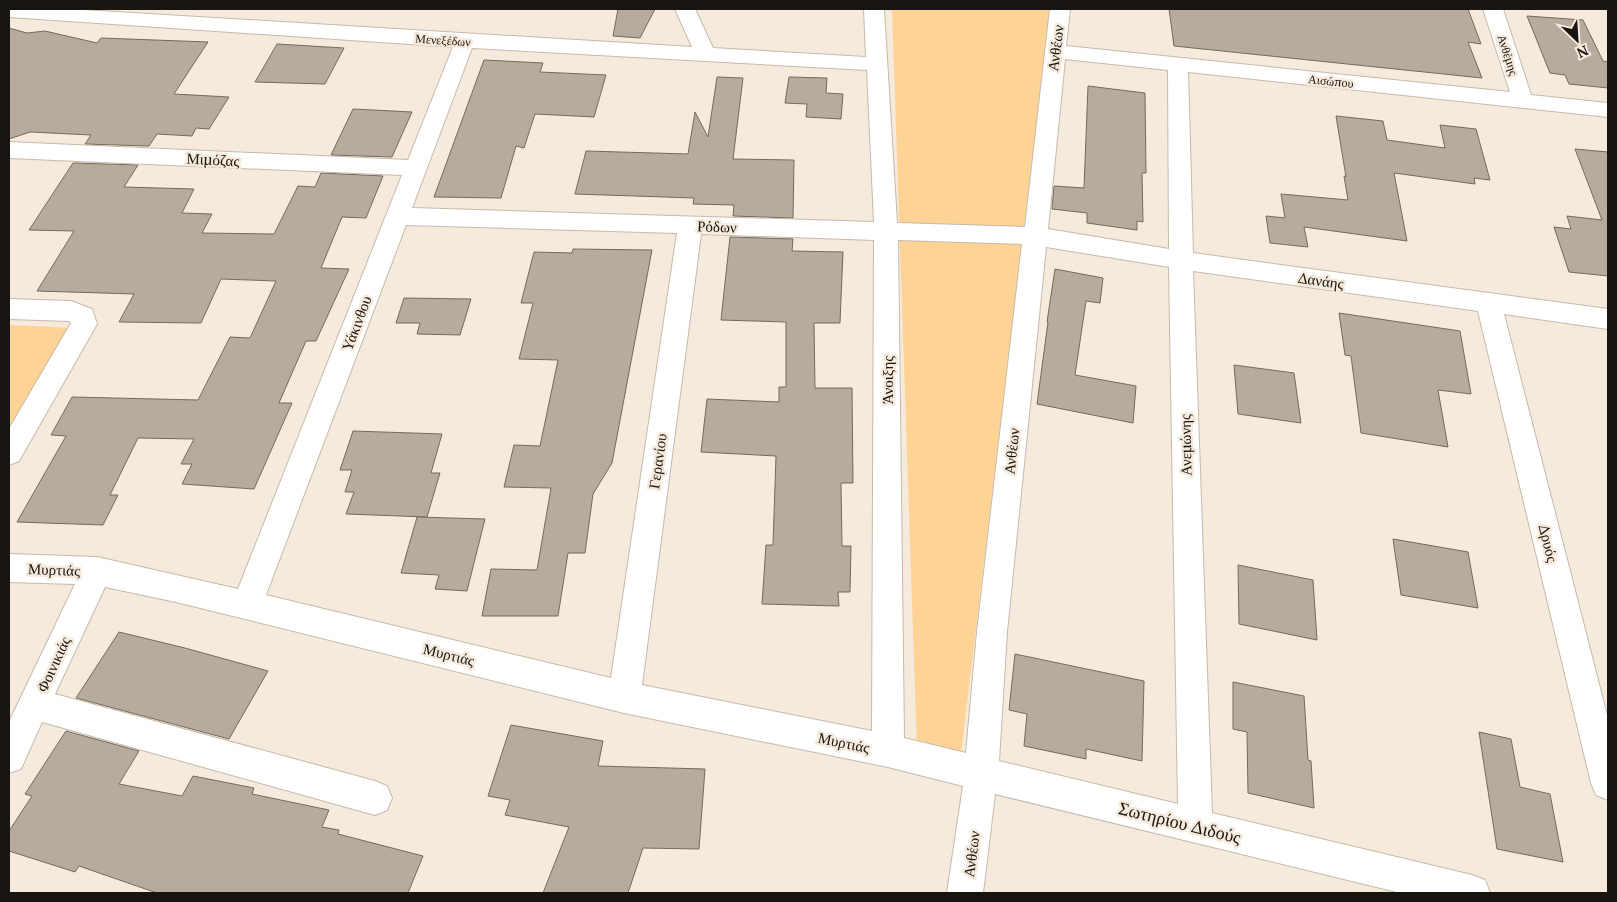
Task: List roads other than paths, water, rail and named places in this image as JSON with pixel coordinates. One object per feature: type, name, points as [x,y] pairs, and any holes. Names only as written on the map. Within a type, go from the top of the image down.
[{"type":"street","points":[[685,9],[705,54]]},
{"type":"street","name":"Άνοιξης","points":[[874,9],[886,230],[888,751]]},
{"type":"street","name":"Ανθέων","points":[[966,893],[981,774],[992,632],[1060,9]]},
{"type":"street","name":"Ανθέμης","points":[[1493,9],[1523,101]]},
{"type":"street","name":"Μενεξέδων","points":[[9,10],[327,24],[465,41],[878,64]]},
{"type":"street","name":"Υάκινθου","points":[[247,604],[465,41]]},
{"type":"street","name":"Αισώπου","points":[[1054,51],[1608,110]]},
{"type":"street","name":"Ανεμώνης","points":[[1178,65],[1195,825]]},
{"type":"street","name":"Μιμόζας","points":[[9,150],[417,168]]},
{"type":"street","name":"Ρόδων","points":[[398,216],[1035,236]]},
{"type":"street","name":"Γερανίου","points":[[624,697],[690,225]]},
{"type":"street","name":"Δανάης","points":[[1035,236],[1181,260],[1608,319]]},
{"type":"street","name":"Δρυός","points":[[1489,303],[1608,783]]},
{"type":"street","points":[[9,309],[71,311],[83,316],[84,324],[9,453]]},
{"type":"street","name":"Μυρτιάς","points":[[9,568],[97,570],[247,604],[624,697],[888,751]]},
{"type":"street","name":"Φοινικιάς","points":[[9,757],[97,570]]},
{"type":"street","points":[[34,704],[375,798]]},
{"type":"street","name":"Σωτηρίου Διδούς","points":[[888,751],[1472,893]]}]
